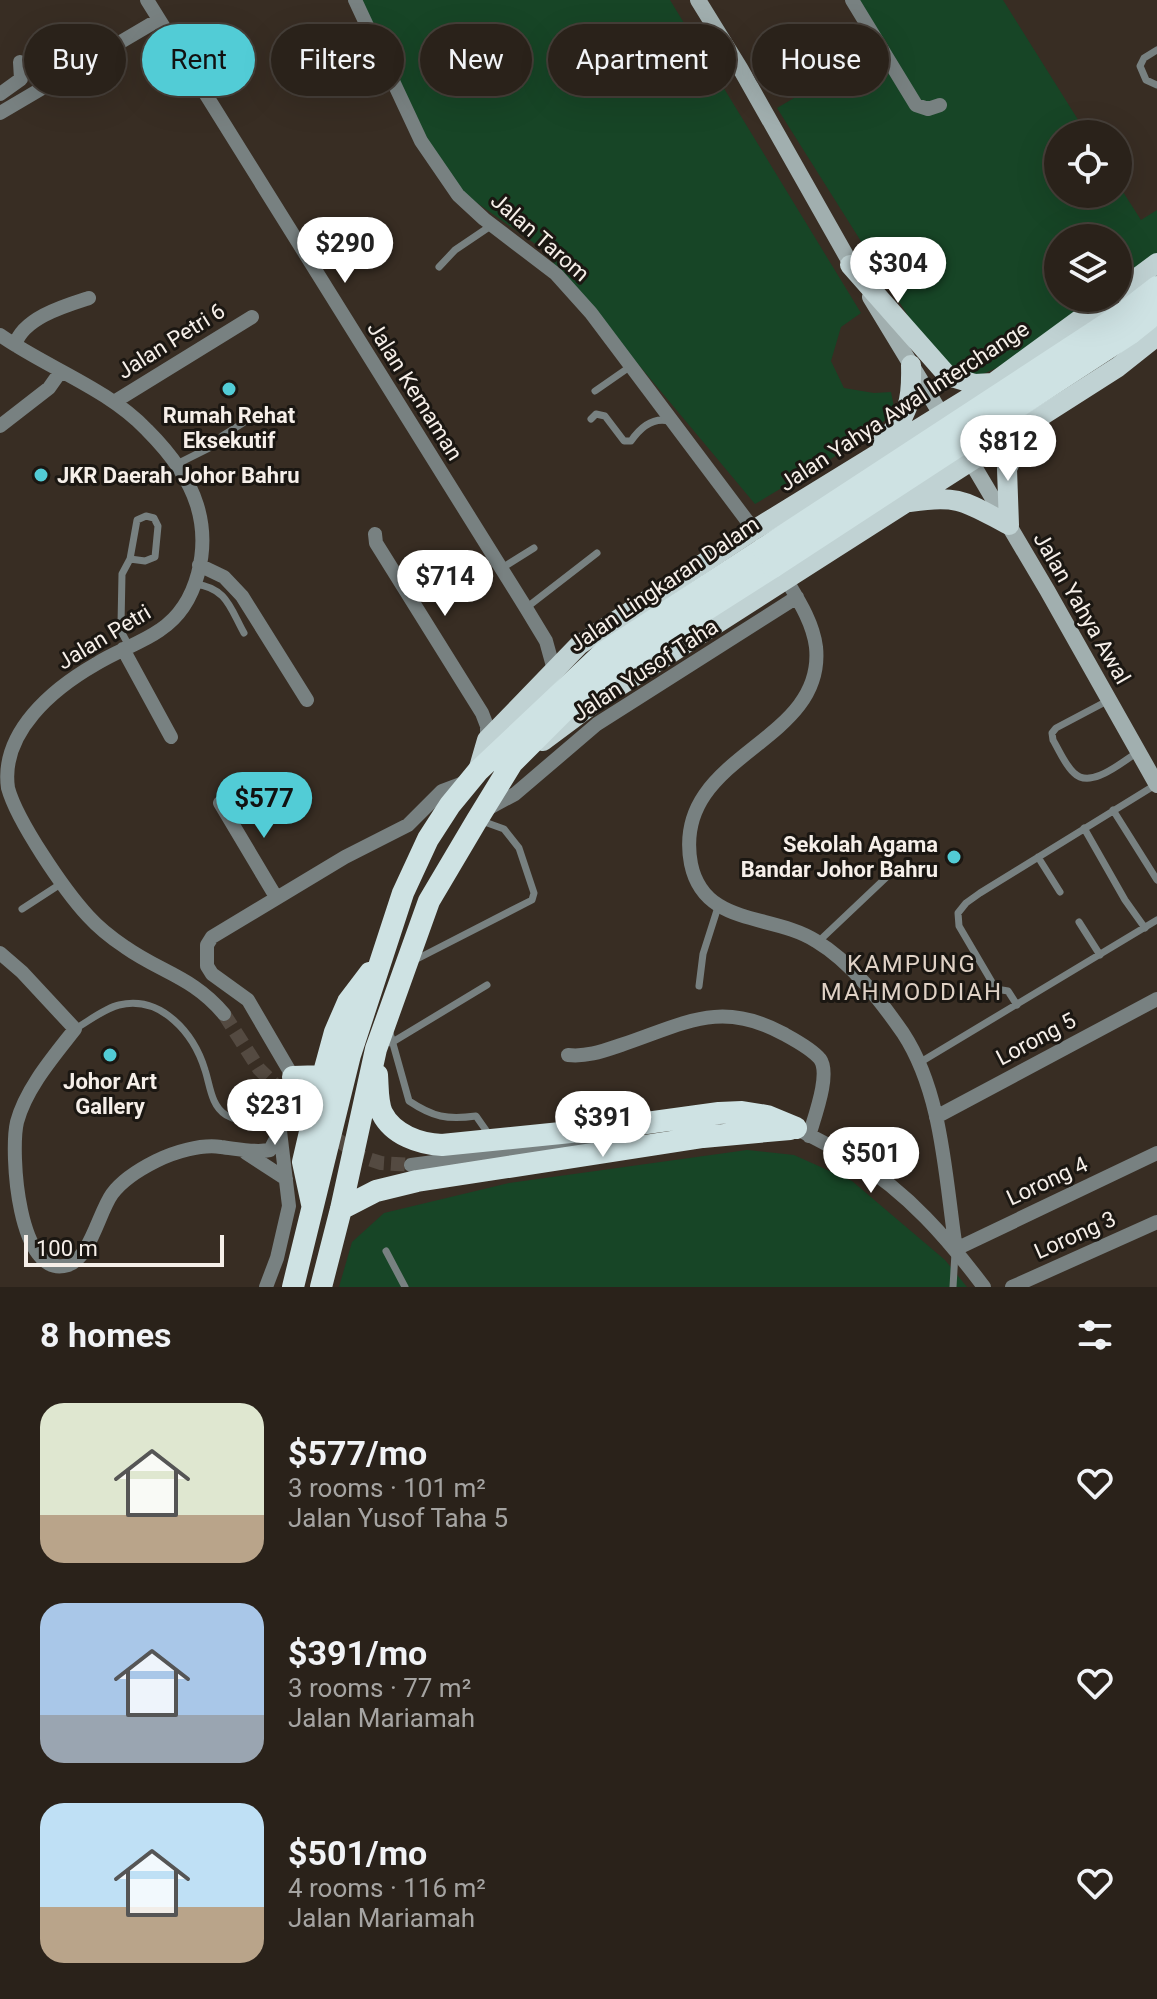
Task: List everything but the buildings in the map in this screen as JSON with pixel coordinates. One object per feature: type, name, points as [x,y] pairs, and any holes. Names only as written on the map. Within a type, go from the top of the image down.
[{"type":"highway","name":"Jalan Lingkaran Dalam","points":[[1132,302],[1157,287]]},
{"type":"highway","name":"Jalan Lingkaran Dalam","points":[[1132,310],[1157,312]]},
{"type":"highway","name":"Jalan Lingkaran Dalam","points":[[321,1287],[384,1046],[388,1015],[429,901],[512,763],[577,698],[613,669],[775,565],[1116,312]]},
{"type":"highway","name":"Jalan Lingkaran Dalam","points":[[293,1287],[350,1055],[378,963],[403,893],[428,839],[450,805],[474,776],[603,653],[775,565]]},
{"type":"highway","points":[[314,1211],[303,1162],[323,1076],[335,1032],[348,1002],[378,963]]},
{"type":"highway","points":[[384,1046],[381,1112],[396,1129],[424,1144],[492,1140],[731,1112],[767,1116],[802,1132]]},
{"type":"highway","points":[[293,1077],[323,1076]]},
{"type":"highway","points":[[341,1209],[376,1191],[417,1181],[703,1137],[802,1132]]},
{"type":"main road","name":"Jalan Yahya Awal","points":[[698,0],[740,68],[850,265],[1009,525],[1157,784]]},
{"type":"main road","name":"Jalan Yahya Awal Interchange","points":[[1132,294],[1157,263]]},
{"type":"main road","points":[[850,265],[948,376],[975,384],[993,383]]},
{"type":"main road","name":"Jalan Yahya Awal Interchange","points":[[775,565],[839,478],[1115,312]]},
{"type":"main road","name":"Jalan Yahya Awal Interchange","points":[[474,776],[487,740],[579,645],[775,565],[904,503],[1118,367],[1157,336]]},
{"type":"main road","points":[[839,478],[898,428],[909,402],[911,365]]},
{"type":"main road","points":[[904,503],[960,499],[1009,525],[1007,469],[1016,449],[1118,367]]},
{"type":"main road","points":[[893,445],[907,443],[926,450],[937,468],[937,476],[931,486]]},
{"type":"street","name":"Jalan Kemaman","points":[[147,0],[526,608],[546,641],[554,670]]},
{"type":"street","name":"Jalan Tarom","points":[[355,0],[421,141],[458,195],[486,228],[556,274],[591,313],[624,371],[674,424],[775,565],[811,627],[816,646],[816,666],[806,697],[788,719],[717,777],[703,795],[694,815],[690,860],[695,882],[704,896],[718,907]]},
{"type":"street","points":[[852,0],[916,105],[928,109],[940,105]]},
{"type":"street","points":[[0,113],[158,20]]},
{"type":"street","points":[[0,94],[21,79],[20,62]]},
{"type":"street","points":[[15,345],[21,332],[58,309],[89,298]]},
{"type":"street","name":"Jalan Petri 6","points":[[114,402],[252,317]]},
{"type":"street","name":"Jalan Petri","points":[[0,335],[114,402],[146,428],[177,464],[197,505],[203,535],[195,584],[181,611],[161,630],[84,672],[53,694],[22,723],[5,750],[5,794],[89,917],[126,948],[181,976],[207,994],[224,1014]]},
{"type":"street","points":[[0,426],[49,388],[61,371]]},
{"type":"street","points":[[375,534],[376,543],[482,713],[487,726],[487,740]]},
{"type":"street","points":[[199,565],[224,577],[242,596],[307,700]]},
{"type":"street","name":"Jalan Yusof Taha","points":[[480,816],[515,794],[775,565]]},
{"type":"street","points":[[546,641],[560,646],[579,645]]},
{"type":"street","points":[[126,648],[171,737]]},
{"type":"street","points":[[482,713],[496,715],[512,712]]},
{"type":"street","points":[[242,1151],[270,1150],[280,1131],[293,1077],[248,1000],[212,974],[207,966],[205,955],[212,937],[345,857],[408,825],[442,791],[474,776]]},
{"type":"street","points":[[220,803],[276,897]]},
{"type":"street","points":[[718,907],[788,928],[818,942],[869,989],[904,1035],[919,1063],[936,1117],[956,1249]]},
{"type":"street","points":[[0,953],[75,1029],[37,1081],[17,1121],[14,1146],[20,1201],[27,1233],[36,1254],[45,1263],[57,1267],[71,1264],[83,1253],[111,1195],[124,1181],[158,1160],[218,1146],[242,1151],[261,1160],[286,1179]]},
{"type":"street","name":"Lorong 5","points":[[936,1117],[1157,999]]},
{"type":"street","points":[[568,1055],[600,1053],[715,1015],[763,1024],[792,1038],[822,1062],[823,1078],[802,1132]]},
{"type":"street","points":[[411,1165],[728,1122],[755,1122],[802,1132],[856,1161],[898,1191],[956,1249],[984,1287]]},
{"type":"street","points":[[266,1287],[277,1258],[289,1206],[280,1131]]},
{"type":"street","name":"Lorong 4","points":[[956,1249],[1157,1153]]},
{"type":"street","name":"Lorong 3","points":[[1012,1287],[1157,1222]]},
{"type":"lane","points":[[1157,50],[1144,58],[1140,66],[1146,80],[1157,85]]},
{"type":"lane","points":[[439,267],[451,253],[486,228]]},
{"type":"lane","points":[[595,391],[624,371]]},
{"type":"lane","points":[[591,419],[596,414],[605,416],[624,441],[631,441],[648,424],[659,419],[674,424]]},
{"type":"lane","points":[[177,464],[217,444],[222,436],[243,423]]},
{"type":"lane","points":[[126,648],[121,624],[122,574],[130,559],[137,520],[146,516],[154,518],[158,526],[155,557],[145,561],[130,559]]},
{"type":"lane","points":[[500,569],[534,548]]},
{"type":"lane","points":[[526,608],[597,553]]},
{"type":"lane","points":[[195,584],[209,586],[222,593],[244,633]]},
{"type":"lane","points":[[1109,700],[1056,728],[1052,733],[1053,740],[1075,775],[1083,778],[1094,778],[1138,752]]},
{"type":"lane","points":[[1017,1005],[1008,991],[996,989],[959,926],[958,913],[966,903],[1157,784]]},
{"type":"lane","points":[[1113,810],[1157,880]]},
{"type":"lane","points":[[406,965],[532,900],[534,893],[519,848],[504,829],[480,816]]},
{"type":"lane","points":[[1084,828],[1125,900],[1145,928]]},
{"type":"lane","points":[[1038,857],[1060,892]]},
{"type":"lane","points":[[818,942],[893,871]]},
{"type":"lane","points":[[22,909],[63,882]]},
{"type":"lane","points":[[699,986],[703,954],[718,907]]},
{"type":"lane","points":[[919,1063],[1157,920]]},
{"type":"lane","points":[[1079,922],[1100,955]]},
{"type":"lane","points":[[487,985],[384,1046],[409,1101],[431,1116],[476,1116],[492,1140]]},
{"type":"lane","points":[[75,1029],[118,1005],[140,1004],[157,1008],[177,1022],[197,1049],[216,1105],[226,1115],[280,1131]]},
{"type":"lane","points":[[953,1287],[956,1249]]},
{"type":"lane","points":[[386,1251],[405,1287]]},
{"type":"green space","points":[[360,0],[670,0],[685,24],[548,24],[548,96],[729,96],[861,313],[841,327],[831,361],[844,388],[874,393],[891,392],[895,412],[859,442],[755,504],[541,248],[463,193],[441,167],[404,91],[404,24],[372,24]]},
{"type":"green space","points":[[849,0],[1003,0],[1078,120],[1044,120],[1044,208],[1132,206],[1141,220],[1157,210],[1157,254],[1132,273],[1132,224],[1044,224],[1044,312],[1079,312],[1017,356],[985,373],[966,375],[948,366],[927,346],[777,108],[797,96],[889,96],[889,24],[868,24]]},
{"type":"green space","points":[[747,1150],[794,1155],[852,1181],[945,1260],[967,1287],[339,1287],[352,1242],[384,1213],[509,1183]]},
{"type":"tunnel","points":[[224,1014],[259,1069],[314,1123],[362,1157],[381,1163],[411,1165]]},
{"type":"place","name":"Rumah Rehat Eksekutif","points":[[229,389]]},
{"type":"place","name":"JKR Daerah Johor Bahru","points":[[41,475]]},
{"type":"place","name":"Sekolah Agama Bandar Johor Bahru","points":[[954,857]]},
{"type":"place","name":"Johor Art Gallery","points":[[110,1055]]},
{"type":"district","name":"KAMPUNG MAHMODDIAH","points":[[912,978]]}]
